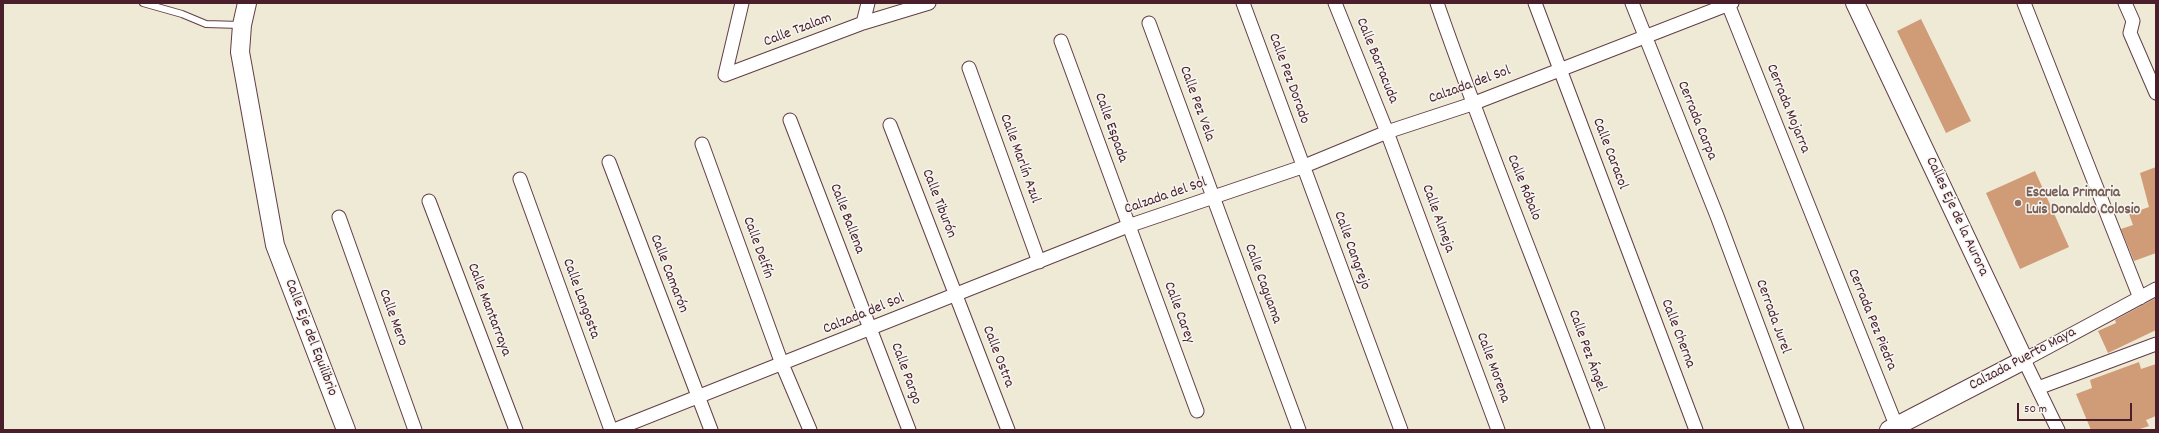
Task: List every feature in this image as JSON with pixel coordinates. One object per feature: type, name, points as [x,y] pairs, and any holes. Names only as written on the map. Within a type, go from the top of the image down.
[{"type":"street","name":"Calle Eje del Equilibrio","points":[[247,3],[242,25],[240,52],[275,245],[346,430]]},
{"type":"street","name":"Calle Tzalam","points":[[742,3],[725,75],[863,23],[928,3]]},
{"type":"street","points":[[863,23],[868,3]]},
{"type":"street","name":"Calle Pez Dorado","points":[[1243,3],[1302,167]]},
{"type":"street","name":"Calle Barracuda","points":[[1335,3],[1387,132]]},
{"type":"street","name":"Calle Róbalo","points":[[1437,3],[1472,104],[1543,283]]},
{"type":"street","name":"Calle Caracol","points":[[1535,3],[1628,249]]},
{"type":"street","name":"Cerrada Carpa","points":[[1632,3],[1717,216]]},
{"type":"street","name":"Calles Eje de la Aurora","points":[[1855,3],[2058,430]]},
{"type":"street","points":[[2024,3],[2140,298]]},
{"type":"street","points":[[2125,3],[2133,21],[2130,32],[2156,93]]},
{"type":"street","name":"Calzada del Sol","points":[[613,430],[872,329],[1128,226],[1302,167],[1387,132],[1472,104],[1646,38],[1730,4]]},
{"type":"street","name":"Cerrada Mojarra","points":[[1730,4],[1817,225]]},
{"type":"street","name":"Calle Pez Vela","points":[[1149,23],[1213,197]]},
{"type":"street","name":"Calle Espada","points":[[1061,41],[1128,226]]},
{"type":"street","name":"Calle Marlín Azul","points":[[969,68],[1039,262]]},
{"type":"street","name":"Calle Ballena","points":[[790,120],[872,329]]},
{"type":"street","name":"Calle Tiburón","points":[[890,124],[955,295]]},
{"type":"street","name":"Calle Almeja","points":[[1387,132],[1456,318]]},
{"type":"street","name":"Calle Delfín","points":[[702,144],[782,364],[810,430]]},
{"type":"street","name":"Calle Camarón","points":[[609,162],[697,397],[711,430]]},
{"type":"street","name":"Calle Cangrejo","points":[[1302,167],[1401,430]]},
{"type":"street","name":"Calle Langosta","points":[[520,179],[613,430]]},
{"type":"street","name":"Calle Caguama","points":[[1213,197],[1299,430]]},
{"type":"street","name":"Calle Mantarraya","points":[[429,201],[516,430]]},
{"type":"street","name":"Cerrada Jurel","points":[[1717,216],[1797,430]]},
{"type":"street","name":"Calle Mero","points":[[339,217],[415,430]]},
{"type":"street","name":"Cerrada Pez Piedra","points":[[1817,225],[1894,429]]},
{"type":"street","name":"Calle Carey","points":[[1128,226],[1197,411]]},
{"type":"street","name":"Calle Cherna","points":[[1628,249],[1696,430]]},
{"type":"street","name":"Calle Pez Ángel","points":[[1543,283],[1598,430]]},
{"type":"street","name":"Calzada Puerto Maya","points":[[1894,429],[2156,289]]},
{"type":"street","name":"Calle Ostra","points":[[955,295],[1008,430]]},
{"type":"street","name":"Calle Morena","points":[[1456,318],[1498,430]]},
{"type":"street","name":"Calle Pargo","points":[[872,329],[909,430]]},
{"type":"street","points":[[2038,388],[2156,344]]},
{"type":"lane","points":[[143,3],[182,14],[206,24],[242,25]]},
{"type":"building","points":[[1921,19],[1971,121],[1946,133],[1897,31]]},
{"type":"building","points":[[2156,167],[2156,253],[2134,261],[2121,229],[2133,225],[2129,214],[2149,207],[2140,173]]},
{"type":"building","points":[[2035,171],[2069,247],[2020,269],[1986,193]]},
{"type":"building","points":[[2156,298],[2156,330],[2108,353],[2098,331],[2116,323],[2115,320]]},
{"type":"building","points":[[2139,362],[2141,369],[2156,364],[2156,416],[2146,420],[2149,426],[2137,430],[2091,430],[2076,394],[2092,388],[2090,380]]},
{"type":"place","name":"Escuela Primaria Luis Donaldo Colosio","points":[[2018,203]]}]
